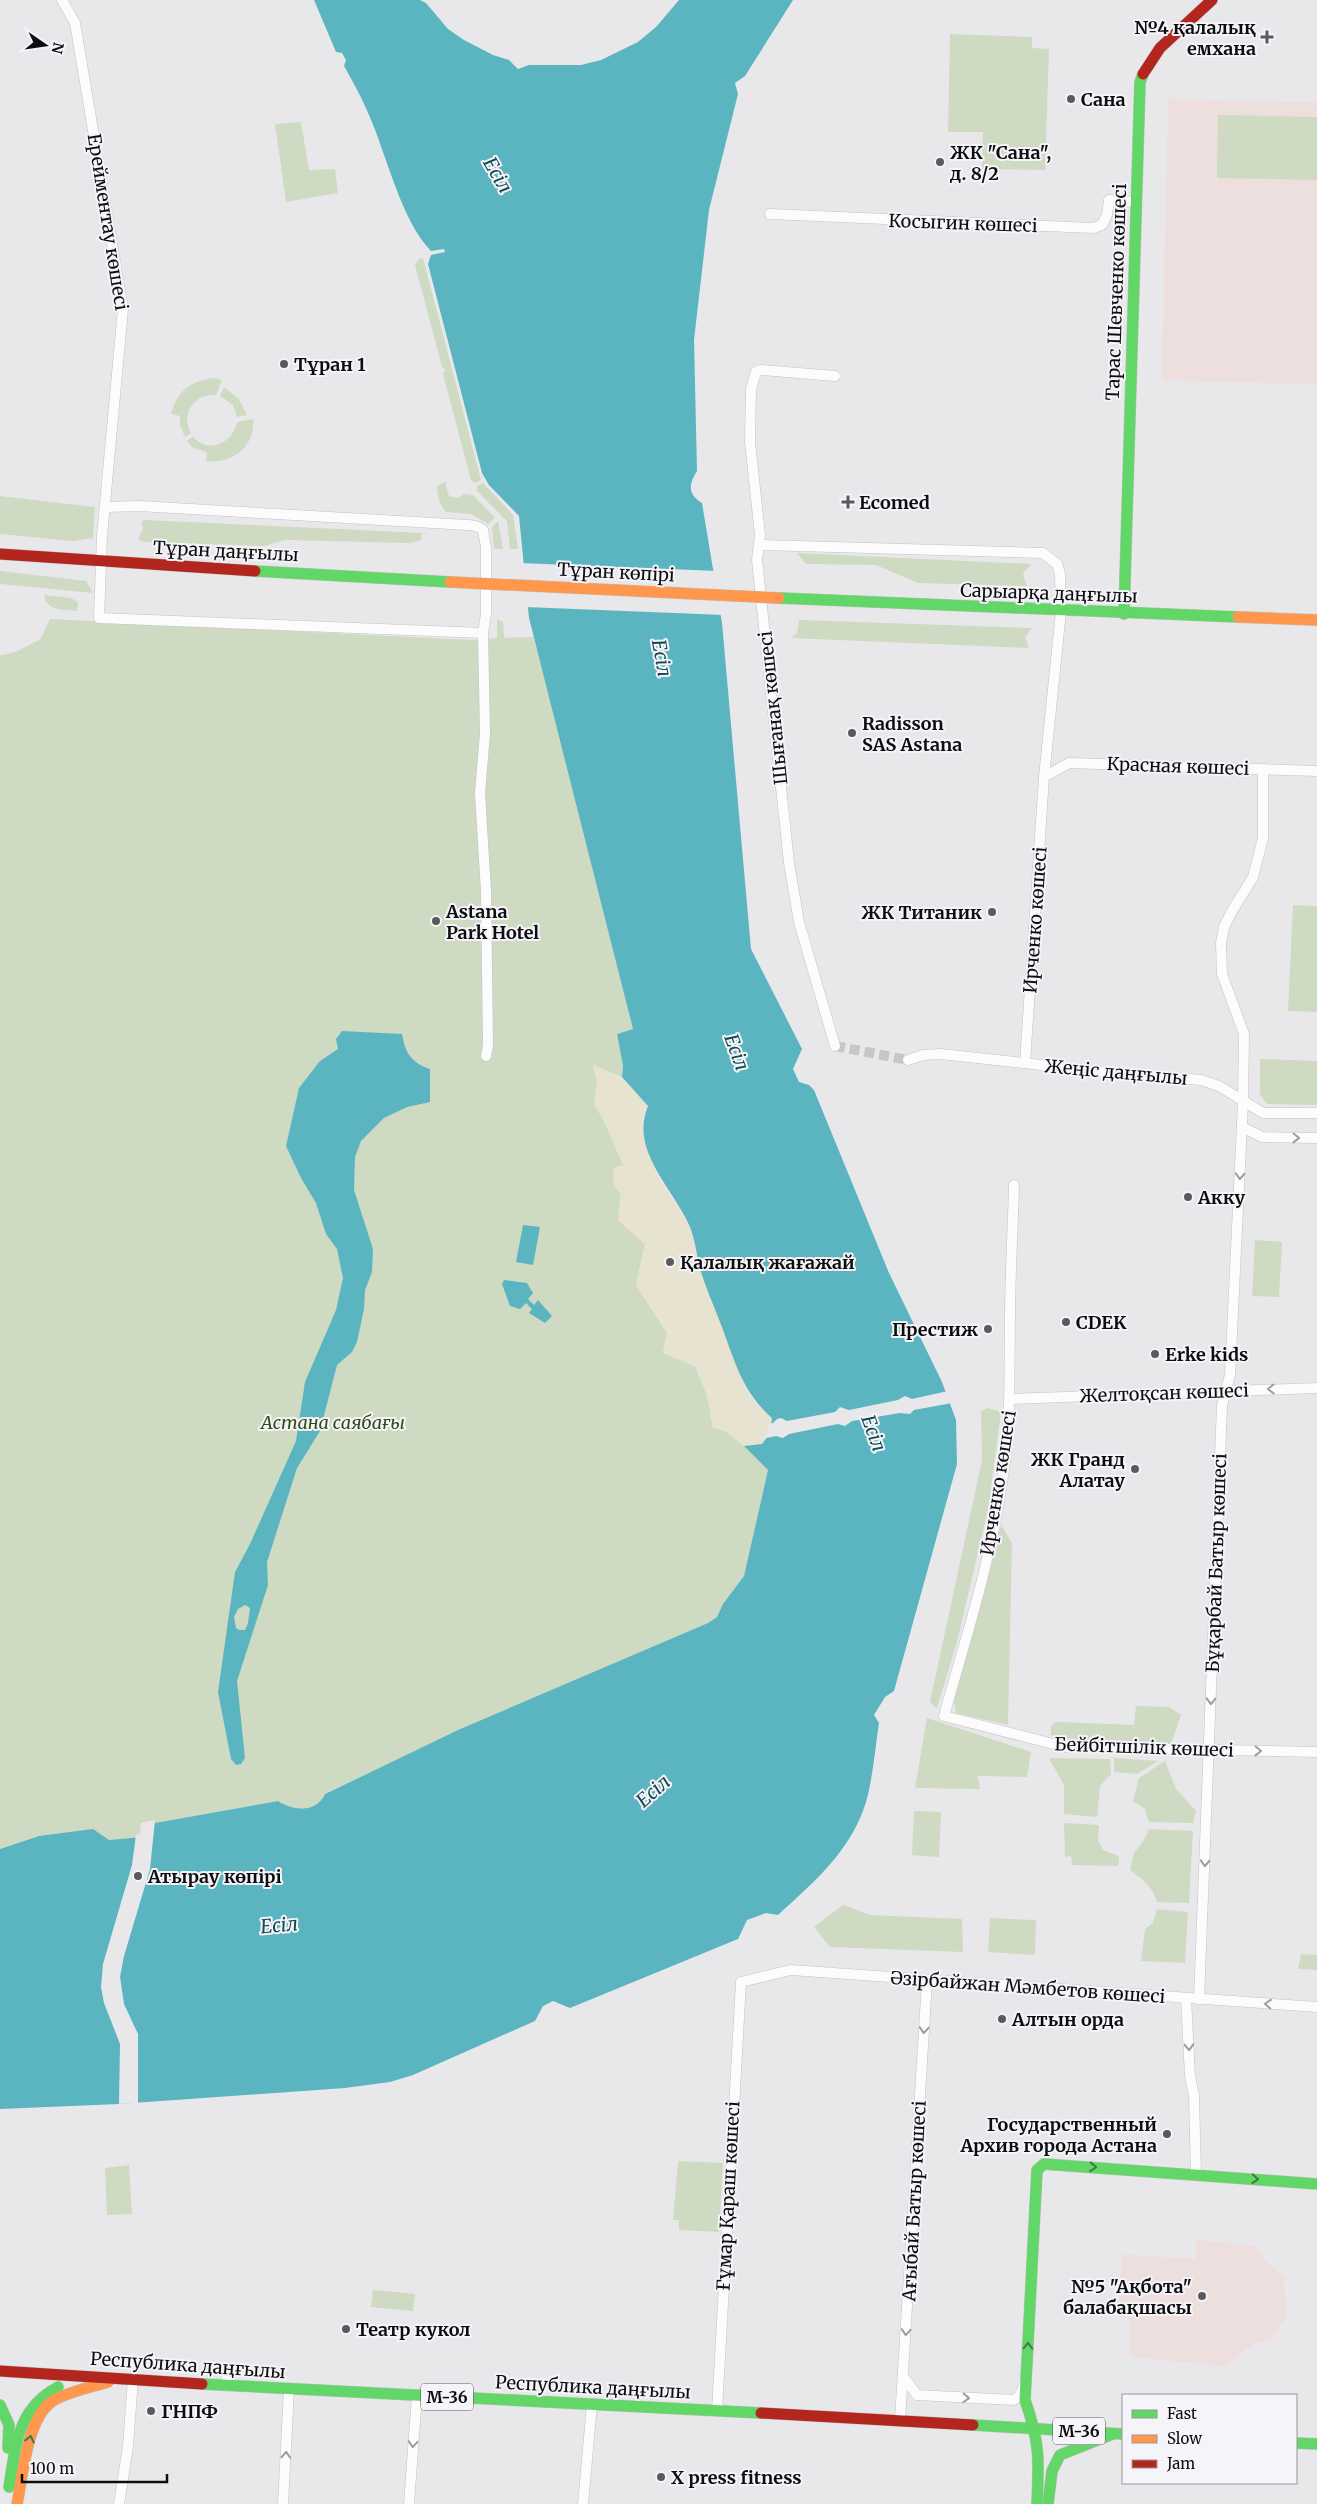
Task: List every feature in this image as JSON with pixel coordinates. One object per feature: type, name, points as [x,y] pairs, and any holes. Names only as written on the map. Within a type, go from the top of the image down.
[{"type":"main road","name":"Тарас Шевченко көшесі","points":[[1124,614],[1140,82],[1144,68],[1152,54],[1212,0]]},
{"type":"main road","name":"Тұран даңғылы","points":[[0,554],[450,582]]},
{"type":"main road","name":"Тұран көпірі","points":[[450,582],[779,598]]},
{"type":"main road","name":"Сарыарқа даңғылы","points":[[779,598],[1124,614],[1317,620]]},
{"type":"main road","points":[[1036,2504],[1039,2452],[1035,2428],[1025,2400],[1037,2170],[1044,2164],[1317,2184]]},
{"type":"main road","name":"Республика даңғылы","points":[[0,2371],[226,2386],[897,2420],[1118,2434]]},
{"type":"main road","points":[[6,2504],[22,2421],[31,2406],[39,2398],[56,2388],[133,2379]]},
{"type":"main road","points":[[17,2504],[32,2433],[41,2413],[55,2399],[102,2382]]},
{"type":"main road","points":[[0,2405],[7,2418],[10,2433],[0,2491]]},
{"type":"main road","points":[[1027,2504],[1030,2451],[1035,2428]]},
{"type":"main road","points":[[1048,2504],[1054,2464],[1060,2455],[1118,2434]]},
{"type":"main road","points":[[1297,2443],[1317,2444]]},
{"type":"street","name":"Ерейментау көшесі","points":[[62,0],[75,23],[123,310],[106,507],[99,618],[483,633]]},
{"type":"street","name":"Косыгин көшесі","points":[[770,214],[1093,228],[1102,225],[1107,215],[1109,200],[1136,202]]},
{"type":"street","name":"Шығанақ көшесі","points":[[835,376],[761,370],[754,374],[750,389],[752,472],[761,545],[758,560],[790,863],[799,922],[835,1046]]},
{"type":"street","points":[[106,507],[139,506],[476,526],[485,535],[486,614],[483,633],[485,733],[480,793],[486,892],[488,1045],[486,1056]]},
{"type":"street","name":"Ирченко көшесі","points":[[761,545],[1043,553],[1057,564],[1060,574],[1061,611],[1044,777],[1025,1063]]},
{"type":"street","name":"Красная көшесі","points":[[1044,777],[1070,763],[1317,771]]},
{"type":"street","name":"Бұқарбай Батыр көшесі","points":[[1199,1999],[1222,1405],[1230,1375],[1243,1102],[1244,1034],[1222,974],[1221,943],[1224,927],[1253,877],[1264,838],[1263,769]]},
{"type":"street","name":"Жеңіс даңғылы","points":[[908,1060],[922,1055],[941,1054],[1201,1080],[1219,1086],[1263,1113],[1317,1113]]},
{"type":"street","points":[[1242,1127],[1262,1137],[1317,1138]]},
{"type":"street","name":"Ирченко көшесі","points":[[944,1716],[976,1606],[993,1534],[1004,1468],[1010,1399],[1010,1316],[1014,1185]]},
{"type":"street","name":"Желтоқсан көшесі","points":[[1010,1399],[1317,1388]]},
{"type":"street","name":"Бейбітшілік көшесі","points":[[944,1716],[1065,1747],[1317,1752]]},
{"type":"street","name":"Әзірбайжан Мәмбетов көшесі","points":[[741,1982],[791,1970],[1317,2007]]},
{"type":"street","name":"Ағыбай Батыр көшесі","points":[[897,2420],[903,2376],[927,1981]]},
{"type":"street","name":"Ғұмар Қараш көшесі","points":[[717,2411],[741,1982]]},
{"type":"street","points":[[1186,1998],[1190,2076],[1194,2096],[1196,2175]]},
{"type":"street","points":[[226,2386],[227,2371]]},
{"type":"street","points":[[903,2376],[917,2395],[1014,2400],[1022,2390],[1026,2376]]},
{"type":"street","points":[[119,2504],[128,2446],[133,2379]]},
{"type":"street","points":[[283,2504],[289,2389]]},
{"type":"street","points":[[410,2504],[417,2396]]},
{"type":"street","points":[[583,2504],[592,2404]]},
{"type":"shaded area","points":[[1168,99],[1317,102],[1317,385],[1162,380]]},
{"type":"shaded area","name":"№5 \"Ақбота\" балабақшасы","points":[[1197,2240],[1256,2246],[1268,2264],[1284,2276],[1286,2317],[1270,2341],[1257,2342],[1224,2366],[1129,2357],[1129,2318],[1118,2316],[1122,2254],[1195,2259]]},
{"type":"green space","points":[[950,34],[1032,37],[1032,48],[1049,49],[1045,170],[982,169],[983,132],[948,132]]},
{"type":"green space","points":[[1218,115],[1317,117],[1317,180],[1217,178]]},
{"type":"green space","points":[[301,122],[309,170],[335,169],[338,193],[286,202],[275,124]]},
{"type":"green space","points":[[423,258],[481,480],[475,483],[471,480],[443,374],[446,370],[442,367],[415,265],[419,259]]},
{"type":"green space","points":[[215,378],[222,380],[216,395],[202,397],[192,406],[187,419],[191,433],[185,437],[180,425],[180,416],[171,414],[177,399],[192,384]]},
{"type":"green space","points":[[224,387],[239,399],[247,415],[237,417],[233,405],[220,396]]},
{"type":"green space","points":[[253,419],[253,429],[246,446],[233,457],[224,460],[206,461],[207,452],[193,448],[187,441],[193,436],[199,442],[206,445],[213,446],[219,444],[231,435],[237,422]]},
{"type":"green space","points":[[445,482],[449,496],[458,498],[464,494],[473,495],[495,518],[488,524],[471,514],[446,512],[439,500],[437,486]]},
{"type":"green space","points":[[483,483],[513,515],[518,549],[510,549],[507,521],[477,491],[477,486]]},
{"type":"green space","points":[[0,496],[95,507],[93,538],[73,541],[0,534]]},
{"type":"green space","points":[[141,521],[422,533],[421,540],[410,543],[284,540],[264,546],[146,542],[138,540],[143,529]]},
{"type":"green space","points":[[498,521],[503,549],[494,549],[492,527]]},
{"type":"green space","points":[[797,553],[1031,564],[1023,574],[1027,586],[918,583],[876,565],[806,564]]},
{"type":"green space","points":[[0,571],[86,581],[93,593],[0,584]]},
{"type":"green space","points":[[44,595],[71,598],[78,602],[77,611],[56,609],[48,604]]},
{"type":"green space","name":"Астана саябағы","points":[[50,619],[472,640],[497,638],[497,619],[503,622],[504,638],[533,637],[551,697],[633,1029],[617,1034],[623,1066],[622,1077],[593,1065],[597,1081],[594,1104],[605,1123],[623,1165],[614,1185],[621,1195],[618,1220],[645,1244],[636,1285],[667,1333],[663,1353],[695,1366],[707,1395],[713,1428],[736,1438],[768,1470],[744,1576],[723,1604],[717,1617],[708,1623],[456,1731],[326,1793],[317,1804],[311,1807],[291,1807],[278,1801],[155,1823],[142,1837],[109,1840],[39,1836],[0,1849],[0,655],[16,651],[40,640]]},
{"type":"green space","points":[[799,620],[1032,628],[1025,637],[1029,648],[791,638],[797,633]]},
{"type":"green space","points":[[1293,905],[1317,906],[1317,1012],[1288,1011]]},
{"type":"green space","points":[[1260,1059],[1317,1061],[1317,1105],[1267,1104],[1260,1094]]},
{"type":"green space","points":[[1255,1240],[1282,1242],[1279,1297],[1252,1296]]},
{"type":"green space","points":[[988,1408],[1001,1412],[988,1510],[957,1642],[937,1708],[930,1702],[982,1460],[981,1411]]},
{"type":"green space","points":[[1001,1525],[1012,1543],[1008,1725],[956,1713],[954,1701]]},
{"type":"green space","points":[[1136,1706],[1169,1707],[1181,1715],[1171,1744],[1058,1739],[1051,1735],[1051,1727],[1054,1723],[1059,1722],[1134,1725]]},
{"type":"green space","points":[[927,1718],[1031,1752],[1027,1777],[978,1776],[980,1789],[915,1788]]},
{"type":"green space","points":[[1049,1758],[1110,1759],[1111,1774],[1100,1786],[1097,1817],[1064,1814],[1064,1785]]},
{"type":"green space","points":[[1114,1758],[1158,1761],[1137,1774],[1114,1772]]},
{"type":"green space","points":[[1165,1761],[1176,1789],[1196,1811],[1193,1823],[1149,1822],[1145,1809],[1133,1801],[1139,1778]]},
{"type":"green space","points":[[914,1811],[941,1812],[939,1857],[912,1855]]},
{"type":"green space","points":[[1064,1823],[1099,1825],[1098,1840],[1103,1850],[1119,1856],[1118,1866],[1072,1865],[1071,1856],[1065,1857]]},
{"type":"green space","points":[[1149,1829],[1193,1831],[1189,1903],[1157,1902],[1150,1888],[1130,1870],[1134,1853],[1144,1840]]},
{"type":"green space","points":[[843,1905],[870,1915],[962,1919],[963,1952],[830,1947],[814,1927]]},
{"type":"green space","points":[[1157,1909],[1188,1912],[1185,1963],[1141,1961],[1145,1929],[1153,1923]]},
{"type":"green space","points":[[990,1918],[1036,1920],[1035,1955],[988,1952]]},
{"type":"green space","points":[[1301,1954],[1317,1955],[1317,1970],[1298,1969]]},
{"type":"green space","points":[[678,2161],[723,2163],[719,2232],[679,2230],[679,2220],[673,2220]]},
{"type":"green space","points":[[129,2165],[132,2214],[107,2215],[105,2168]]},
{"type":"green space","points":[[373,2290],[415,2294],[413,2311],[371,2307]]},
{"type":"sand","name":"Қалалық жағажай","points":[[593,1065],[622,1077],[648,1106],[642,1120],[653,1164],[661,1181],[690,1227],[720,1321],[745,1387],[756,1404],[772,1418],[770,1433],[762,1444],[744,1446],[722,1429],[713,1428],[707,1395],[696,1366],[663,1353],[667,1333],[636,1285],[645,1244],[618,1220],[621,1195],[614,1185],[613,1168],[623,1165],[605,1123],[594,1104],[597,1081]]},
{"type":"water","name":"Есіл","points":[[314,0],[420,0],[426,3],[448,29],[464,40],[493,55],[509,60],[518,69],[529,65],[581,65],[601,60],[638,42],[656,27],[679,0],[793,0],[745,76],[735,83],[738,94],[709,210],[694,340],[697,471],[692,481],[691,489],[697,500],[702,503],[722,623],[751,949],[802,1049],[793,1069],[799,1082],[809,1085],[814,1090],[889,1273],[942,1382],[956,1420],[957,1464],[894,1691],[885,1697],[874,1715],[879,1723],[874,1763],[866,1802],[859,1820],[851,1836],[830,1864],[818,1878],[778,1915],[766,1913],[747,1920],[738,1939],[570,2008],[553,2001],[543,2006],[535,2021],[413,2075],[390,2082],[345,2088],[119,2104],[0,2109],[0,1849],[39,1836],[93,1829],[109,1840],[142,1837],[155,1823],[278,1801],[291,1807],[311,1807],[316,1805],[325,1794],[458,1730],[708,1623],[717,1617],[723,1604],[744,1576],[768,1470],[744,1446],[762,1444],[770,1433],[772,1418],[753,1397],[734,1361],[700,1269],[690,1227],[649,1154],[644,1139],[644,1123],[648,1106],[622,1077],[623,1066],[617,1034],[633,1029],[529,618],[519,516],[489,485],[482,473],[428,264],[431,255],[445,252],[444,249],[431,251],[420,238],[411,222],[376,131],[344,66],[346,60],[342,53],[336,52]]},
{"type":"water","points":[[342,1031],[402,1034],[410,1056],[418,1064],[430,1069],[430,1102],[407,1107],[384,1118],[361,1141],[355,1157],[354,1190],[373,1249],[372,1272],[365,1290],[364,1309],[357,1342],[352,1352],[337,1365],[320,1431],[297,1468],[267,1562],[268,1585],[237,1681],[245,1758],[241,1764],[236,1765],[231,1759],[218,1692],[235,1572],[250,1544],[296,1441],[305,1382],[336,1310],[343,1278],[337,1249],[326,1234],[316,1203],[301,1178],[286,1146],[299,1088],[320,1061],[338,1049],[336,1039]],"holes":[[[245,1605],[250,1608],[245,1630],[239,1630],[236,1628],[234,1617],[238,1609]]]},
{"type":"water","points":[[523,1225],[540,1227],[533,1265],[516,1262]]},
{"type":"water","points":[[504,1280],[527,1283],[533,1293],[528,1299],[534,1305],[538,1300],[552,1316],[545,1323],[529,1313],[532,1309],[526,1303],[520,1309],[510,1306],[502,1284]]},
{"type":"pier","points":[[520,563],[718,571],[724,615],[525,607]]},
{"type":"pier","points":[[948,1391],[952,1403],[914,1410],[910,1414],[900,1413],[852,1421],[845,1426],[838,1424],[789,1434],[783,1438],[776,1436],[762,1439],[768,1432],[769,1424],[777,1419],[781,1418],[787,1421],[835,1412],[840,1407],[849,1410],[898,1400],[905,1396],[912,1399]]},
{"type":"pier","points":[[155,1820],[150,1869],[124,1956],[120,1977],[124,2004],[138,2034],[138,2103],[119,2104],[120,2044],[104,2003],[101,1987],[103,1964],[132,1865],[136,1835],[140,1834],[141,1823]]},
{"type":"tunnel","points":[[835,1046],[908,1060]]},
{"type":"traffic: fast","points":[[1124,614],[1140,82],[1143,74]]},
{"type":"traffic: fast","points":[[255,571],[450,582]]},
{"type":"traffic: fast","points":[[779,598],[1238,617]]},
{"type":"traffic: fast","points":[[1037,2504],[1036,2440],[1025,2400],[1037,2170],[1044,2164],[1317,2184]]},
{"type":"traffic: fast","points":[[202,2384],[761,2413]]},
{"type":"traffic: fast","points":[[9,2487],[17,2443],[26,2417],[44,2396],[58,2387]]},
{"type":"traffic: fast","points":[[0,2405],[9,2425],[8,2448]]},
{"type":"traffic: fast","points":[[973,2425],[1122,2434]]},
{"type":"traffic: fast","points":[[1048,2504],[1052,2471],[1060,2455],[1113,2434]]},
{"type":"traffic: fast","points":[[1297,2443],[1317,2444]]},
{"type":"traffic: slow","points":[[450,582],[779,598]]},
{"type":"traffic: slow","points":[[1238,617],[1317,620]]},
{"type":"traffic: slow","points":[[17,2504],[24,2462],[32,2431],[46,2406],[68,2394],[108,2382]]},
{"type":"traffic: jam","points":[[1143,74],[1160,48],[1212,0]]},
{"type":"traffic: jam","points":[[0,554],[255,571]]},
{"type":"traffic: jam","points":[[0,2371],[202,2384]]},
{"type":"traffic: jam","points":[[761,2413],[973,2425]]},
{"type":"place","name":"№4 қалалық емхана","points":[[1267,37]]},
{"type":"place","name":"Сана","points":[[1071,99]]},
{"type":"place","name":"ЖК \"Сана\", д. 8/2","points":[[940,162]]},
{"type":"place","name":"Тұран 1","points":[[284,364]]},
{"type":"place","name":"Ecomed","points":[[848,502]]},
{"type":"place","name":"Radisson SAS Astana","points":[[852,733]]},
{"type":"place","name":"ЖК Титаник","points":[[992,912]]},
{"type":"place","name":"Astana Park Hotel","points":[[436,921]]},
{"type":"place","name":"Акку","points":[[1188,1197]]},
{"type":"place","name":"Қалалық жағажай","points":[[670,1262]]},
{"type":"place","name":"CDEK","points":[[1066,1322]]},
{"type":"place","name":"Престиж","points":[[988,1329]]},
{"type":"place","name":"Erke kids","points":[[1155,1354]]},
{"type":"place","name":"ЖК Гранд Алатау","points":[[1135,1469]]},
{"type":"place","name":"Атырау көпірі","points":[[138,1876]]},
{"type":"place","name":"Алтын орда","points":[[1002,2019]]},
{"type":"place","name":"Государственный Архив города Астана","points":[[1167,2134]]},
{"type":"place","name":"№5 \"Ақбота\" балабақшасы","points":[[1202,2296]]},
{"type":"place","name":"Театр кукол","points":[[346,2329]]},
{"type":"place","name":"ГНПФ","points":[[151,2411]]},
{"type":"place","name":"X press fitness","points":[[661,2477]]}]
